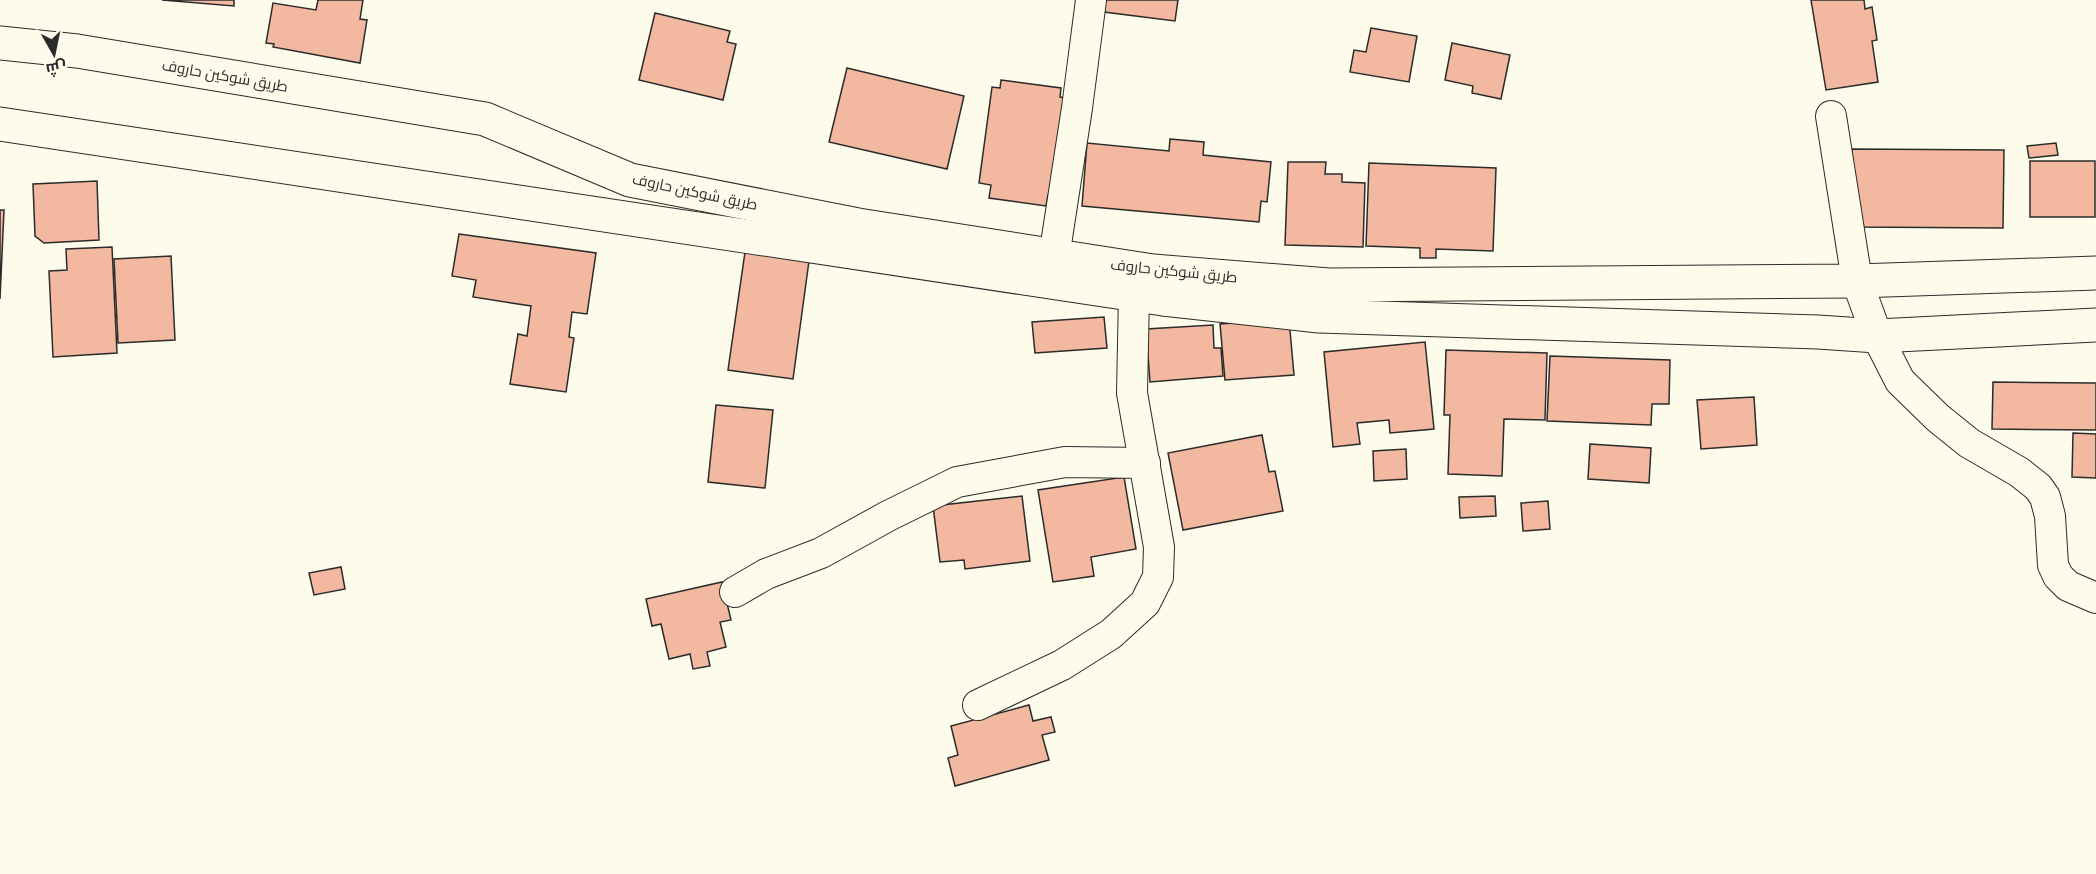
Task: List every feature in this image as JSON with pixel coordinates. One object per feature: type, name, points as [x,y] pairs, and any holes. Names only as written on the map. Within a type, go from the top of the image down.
[{"type":"main road","name":"طريق شوكين حاروف","points":[[0,43],[77,51],[485,119],[630,180],[858,225],[1153,271],[1324,301]]},
{"type":"main road","name":"طريق شوكين حاروف","points":[[0,124],[1163,299],[1324,301]]},
{"type":"main road","points":[[1324,301],[2096,273]]},
{"type":"main road","points":[[1324,301],[1877,336],[2096,325]]},
{"type":"street","points":[[1054,257],[1091,0]]},
{"type":"street","points":[[1831,116],[1857,281],[1877,336],[1900,381],[1938,418],[1969,443],[2019,472],[2038,487],[2045,497],[2050,516],[2053,565],[2058,576],[2068,586],[2096,598]]},
{"type":"street","points":[[978,705],[1062,665],[1111,634],[1145,603],[1158,577],[1159,547],[1132,393],[1134,294]]},
{"type":"street","points":[[735,592],[766,574],[821,553],[957,482],[1065,462],[1145,463]]},
{"type":"building","points":[[162,0],[234,0],[234,6]]},
{"type":"building","points":[[318,0],[363,0],[360,19],[367,20],[360,63],[273,47],[274,44],[266,43],[273,3],[316,10]]},
{"type":"building","points":[[1105,0],[1178,0],[1175,21],[1104,12]]},
{"type":"building","points":[[1811,0],[1864,0],[1865,9],[1872,7],[1877,40],[1872,41],[1878,82],[1826,90]]},
{"type":"building","points":[[655,13],[730,31],[727,42],[736,44],[723,100],[639,80]]},
{"type":"building","points":[[1371,28],[1417,36],[1409,82],[1350,72],[1354,50],[1366,52]]},
{"type":"building","points":[[1452,43],[1510,55],[1501,99],[1472,93],[1473,86],[1445,80]]},
{"type":"building","points":[[847,68],[964,96],[947,169],[829,142]]},
{"type":"building","points":[[1001,80],[1061,88],[1060,97],[1069,98],[1055,196],[1048,195],[1046,206],[989,198],[991,185],[979,183],[992,87],[1000,88]]},
{"type":"building","points":[[1170,139],[1204,142],[1203,155],[1271,162],[1267,202],[1261,201],[1259,222],[1082,206],[1087,143],[1169,151]]},
{"type":"building","points":[[2056,143],[2058,155],[2029,158],[2027,146]]},
{"type":"building","points":[[1852,149],[2004,150],[2003,228],[1852,227]]},
{"type":"building","points":[[2030,161],[2095,161],[2095,217],[2030,217]]},
{"type":"building","points":[[1288,162],[1326,162],[1325,174],[1342,174],[1342,182],[1365,183],[1363,247],[1285,245]]},
{"type":"building","points":[[1369,163],[1496,168],[1493,251],[1436,249],[1436,258],[1420,258],[1420,248],[1366,246]]},
{"type":"building","points":[[97,181],[99,240],[44,243],[35,236],[33,184]]},
{"type":"building","points":[[0,210],[4,210],[0,299]]},
{"type":"building","points":[[459,234],[596,253],[587,314],[572,312],[569,337],[574,338],[566,392],[510,384],[518,334],[527,336],[531,306],[473,297],[476,280],[452,276]]},
{"type":"building","points":[[112,247],[117,353],[53,357],[49,271],[67,270],[66,249]]},
{"type":"building","points":[[745,252],[809,261],[793,379],[728,370]]},
{"type":"building","points":[[171,256],[175,340],[118,343],[114,259]]},
{"type":"building","points":[[1104,317],[1107,348],[1035,353],[1032,322]]},
{"type":"building","points":[[1289,319],[1294,375],[1225,380],[1220,324]]},
{"type":"building","points":[[1213,325],[1214,348],[1221,348],[1223,376],[1150,382],[1146,329]]},
{"type":"building","points":[[1425,342],[1434,429],[1390,433],[1389,420],[1357,423],[1360,444],[1333,447],[1324,352]]},
{"type":"building","points":[[1446,350],[1547,353],[1545,420],[1504,419],[1502,476],[1448,474],[1450,415],[1444,415]]},
{"type":"building","points":[[1550,356],[1670,360],[1669,404],[1652,404],[1651,425],[1547,421]]},
{"type":"building","points":[[1993,382],[2096,383],[2096,430],[1992,429]]},
{"type":"building","points":[[1754,397],[1757,445],[1701,449],[1697,400]]},
{"type":"building","points":[[716,405],[773,410],[765,488],[708,482]]},
{"type":"building","points":[[2073,433],[2096,434],[2096,478],[2072,477]]},
{"type":"building","points":[[1262,435],[1269,472],[1275,471],[1283,511],[1183,530],[1168,453]]},
{"type":"building","points":[[1590,444],[1651,448],[1649,483],[1588,479]]},
{"type":"building","points":[[1406,449],[1407,479],[1374,481],[1373,451]]},
{"type":"building","points":[[1124,477],[1136,549],[1091,557],[1094,576],[1053,582],[1038,490]]},
{"type":"building","points":[[1022,496],[1030,561],[965,569],[964,560],[940,562],[933,506]]},
{"type":"building","points":[[1495,496],[1496,516],[1460,518],[1459,497]]},
{"type":"building","points":[[1548,501],[1550,529],[1523,531],[1521,503]]},
{"type":"building","points":[[341,567],[345,589],[314,595],[309,573]]},
{"type":"building","points":[[722,582],[731,620],[720,622],[726,647],[707,652],[710,666],[693,669],[690,654],[669,659],[661,624],[652,626],[646,599]]},
{"type":"building","points":[[1029,705],[1033,721],[1051,717],[1055,732],[1042,735],[1049,760],[955,786],[948,758],[958,755],[951,726]]}]
